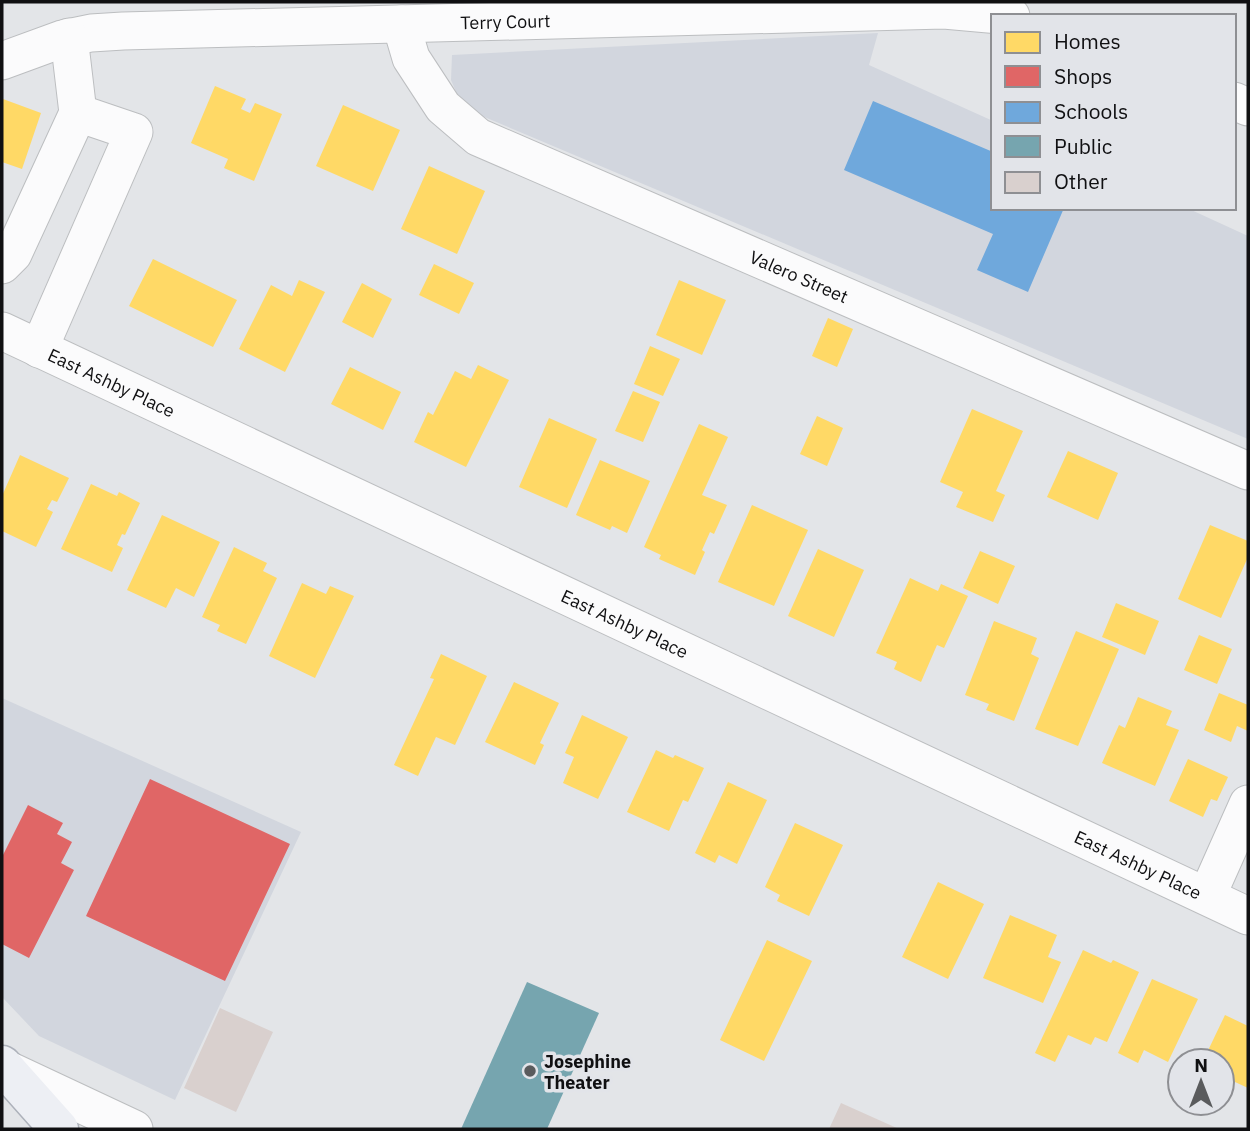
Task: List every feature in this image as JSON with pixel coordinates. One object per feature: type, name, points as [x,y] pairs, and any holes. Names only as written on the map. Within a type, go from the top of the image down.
[{"type":"main road","points":[[4,1067],[59,1129]]},
{"type":"street","name":"Terry Court","points":[[2,61],[69,37],[123,31],[944,10],[991,14]]},
{"type":"street","name":"Valero Street","points":[[401,24],[411,58],[443,107],[478,137],[1248,471]]},
{"type":"street","points":[[2,265],[13,254],[78,113],[69,37]]},
{"type":"street","points":[[39,349],[134,132],[78,113]]},
{"type":"street","name":"East Ashby Place","points":[[2,331],[1248,916]]},
{"type":"street","points":[[1207,896],[1248,804]]},
{"type":"street","points":[[4,1067],[134,1129]]},
{"type":"shaded area","points":[[878,33],[869,65],[991,120],[991,210],[1191,210],[1248,236],[1248,439],[463,108],[451,80],[452,55]]},
{"type":"shaded area","points":[[2,698],[301,832],[175,1100],[39,1036],[2,997]]},
{"type":"building: Homes","points":[[215,86],[246,99],[241,109],[250,113],[255,103],[282,114],[254,181],[224,168],[228,159],[191,143]]},
{"type":"building: Homes","points":[[3,99],[41,113],[22,169],[2,162]]},
{"type":"building: Homes","points":[[343,105],[400,130],[373,191],[316,166]]},
{"type":"building: Homes","points":[[429,166],[485,191],[457,254],[401,229]]},
{"type":"building: Homes","points":[[153,259],[237,300],[213,347],[129,306]]},
{"type":"building: Homes","points":[[434,264],[474,283],[459,314],[419,295]]},
{"type":"building: Homes","points":[[299,280],[325,292],[285,372],[239,349],[271,285],[292,296]]},
{"type":"building: Homes","points":[[679,280],[726,300],[702,355],[656,335]]},
{"type":"building: Homes","points":[[362,283],[392,299],[373,338],[342,322]]},
{"type":"building: Homes","points":[[828,318],[853,329],[837,367],[812,356]]},
{"type":"building: Homes","points":[[650,346],[680,359],[663,396],[634,384]]},
{"type":"building: Homes","points":[[478,365],[509,380],[466,467],[414,442],[428,412],[433,415],[455,371],[471,379]]},
{"type":"building: Homes","points":[[350,367],[401,392],[383,430],[331,404]]},
{"type":"building: Homes","points":[[633,391],[660,402],[643,442],[615,431]]},
{"type":"building: Homes","points":[[972,409],[1023,431],[996,491],[1005,495],[993,522],[956,507],[963,492],[940,482]]},
{"type":"building: Homes","points":[[817,416],[843,428],[827,466],[800,454]]},
{"type":"building: Homes","points":[[549,418],[597,439],[567,508],[519,487]]},
{"type":"building: Homes","points":[[699,424],[728,437],[702,495],[727,505],[714,534],[710,532],[695,575],[659,559],[661,555],[644,547]]},
{"type":"building: Homes","points":[[1068,451],[1118,473],[1098,520],[1047,497]]},
{"type":"building: Homes","points":[[20,455],[69,478],[57,502],[52,500],[47,509],[53,512],[36,547],[2,531],[2,496]]},
{"type":"building: Homes","points":[[600,460],[650,481],[627,533],[612,526],[610,530],[576,515]]},
{"type":"building: Homes","points":[[91,484],[117,496],[119,492],[140,503],[125,535],[122,534],[117,545],[123,548],[112,572],[61,549]]},
{"type":"building: Homes","points":[[752,505],[808,530],[774,606],[718,582]]},
{"type":"building: Homes","points":[[162,515],[220,542],[194,597],[176,588],[166,608],[127,590]]},
{"type":"building: Homes","points":[[1210,525],[1248,541],[1248,557],[1221,618],[1178,599]]},
{"type":"building: Homes","points":[[234,547],[267,563],[263,571],[277,578],[246,644],[217,631],[220,625],[202,617]]},
{"type":"building: Homes","points":[[818,549],[864,570],[834,637],[788,616]]},
{"type":"building: Homes","points":[[980,551],[1015,566],[998,604],[963,588]]},
{"type":"building: Homes","points":[[910,578],[938,591],[941,584],[968,596],[944,648],[937,645],[921,682],[894,669],[897,662],[876,653]]},
{"type":"building: Homes","points":[[302,583],[326,594],[330,586],[354,596],[315,678],[269,656]]},
{"type":"building: Homes","points":[[1116,603],[1159,621],[1145,655],[1102,637]]},
{"type":"building: Homes","points":[[994,621],[1037,638],[1031,654],[1039,658],[1014,721],[986,710],[989,704],[965,695]]},
{"type":"building: Homes","points":[[1076,631],[1119,649],[1078,746],[1035,729]]},
{"type":"building: Homes","points":[[1199,635],[1232,649],[1217,684],[1184,670]]},
{"type":"building: Homes","points":[[441,654],[487,676],[455,745],[436,737],[418,776],[394,765],[434,679],[430,678]]},
{"type":"building: Homes","points":[[514,682],[559,703],[540,743],[544,745],[535,765],[485,742]]},
{"type":"building: Homes","points":[[1219,693],[1248,705],[1248,731],[1237,726],[1231,742],[1204,730]]},
{"type":"building: Homes","points":[[1138,697],[1172,711],[1166,725],[1179,730],[1155,786],[1102,763],[1119,725],[1125,728]]},
{"type":"building: Homes","points":[[582,715],[628,737],[598,799],[563,783],[574,757],[565,753]]},
{"type":"building: Homes","points":[[656,750],[704,768],[688,802],[683,800],[669,831],[627,812]]},
{"type":"building: Homes","points":[[1188,759],[1228,777],[1217,801],[1211,799],[1203,817],[1169,801]]},
{"type":"building: Homes","points":[[728,782],[767,800],[737,864],[719,855],[715,863],[695,853]]},
{"type":"building: Homes","points":[[795,823],[843,845],[809,916],[777,901],[780,895],[765,887]]},
{"type":"building: Homes","points":[[938,882],[984,904],[948,979],[902,957]]},
{"type":"building: Homes","points":[[1010,915],[1057,935],[1048,957],[1061,962],[1043,1003],[983,978]]},
{"type":"building: Homes","points":[[767,940],[812,961],[764,1061],[720,1040]]},
{"type":"building: Homes","points":[[1083,950],[1139,972],[1107,1042],[1095,1037],[1091,1045],[1068,1035],[1055,1062],[1035,1053]]},
{"type":"building: Homes","points":[[1152,979],[1198,999],[1175,1047],[1166,1047],[1166,1061],[1144,1050],[1138,1063],[1118,1053]]},
{"type":"building: Homes","points":[[1225,1015],[1248,1026],[1248,1088],[1236,1082],[1236,1047],[1210,1047]]},
{"type":"building: Shops","points":[[150,779],[290,844],[225,981],[86,916]]},
{"type":"building: Shops","points":[[28,805],[63,823],[57,834],[72,842],[61,863],[74,870],[29,958],[2,944],[2,857]]},
{"type":"building: Schools","points":[[873,101],[991,151],[991,210],[1063,210],[1028,292],[977,270],[993,234],[844,170]]},
{"type":"building: Public","name":"Josephine Theater","points":[[527,982],[599,1013],[547,1129],[461,1129]]},
{"type":"building: Other","points":[[220,1008],[273,1032],[236,1112],[184,1088]]},
{"type":"building: Other","points":[[841,1103],[899,1129],[829,1129]]},
{"type":"place","name":"Josephine Theater","points":[[530,1071]]}]
